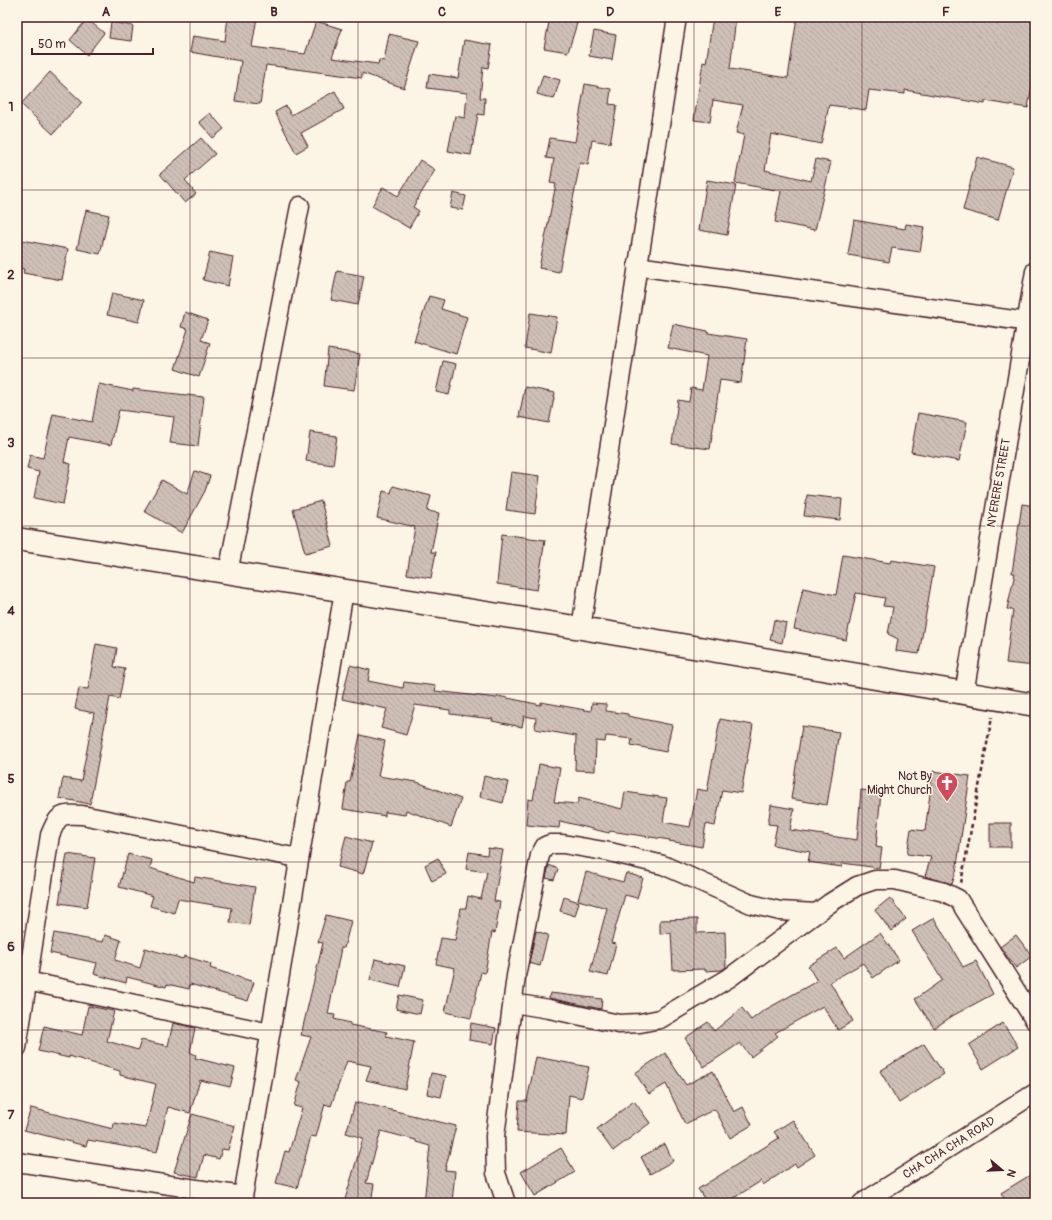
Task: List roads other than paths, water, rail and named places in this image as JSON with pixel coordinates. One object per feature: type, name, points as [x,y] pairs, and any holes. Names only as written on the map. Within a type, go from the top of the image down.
[{"type":"main road","points":[[17,539],[581,628],[1035,705]]},
{"type":"street","points":[[581,628],[677,17]]},
{"type":"street","points":[[228,573],[300,206]]},
{"type":"street","points":[[637,266],[1031,323]]},
{"type":"street","name":"NYERERE STREET","points":[[964,694],[1031,323],[1035,271]]},
{"type":"street","points":[[17,1162],[242,1199],[344,591]]},
{"type":"street","points":[[17,1048],[50,835],[57,820],[66,814],[82,815],[298,858]]},
{"type":"street","points":[[506,1203],[496,1173],[495,1136],[516,976],[540,855],[545,846],[550,844],[610,852],[663,865],[751,904],[780,911],[817,913]]},
{"type":"street","points":[[513,1003],[619,1024],[640,1023],[660,1019],[728,978],[817,913],[857,886],[875,880],[895,880],[944,892],[958,899],[1035,1021]]},
{"type":"street","points":[[27,981],[270,1033]]},
{"type":"street","name":"CHA CHA CHA ROAD","points":[[862,1203],[1035,1093]]},
{"type":"place","name":"Not By Might Church","points":[[947,802]]}]
